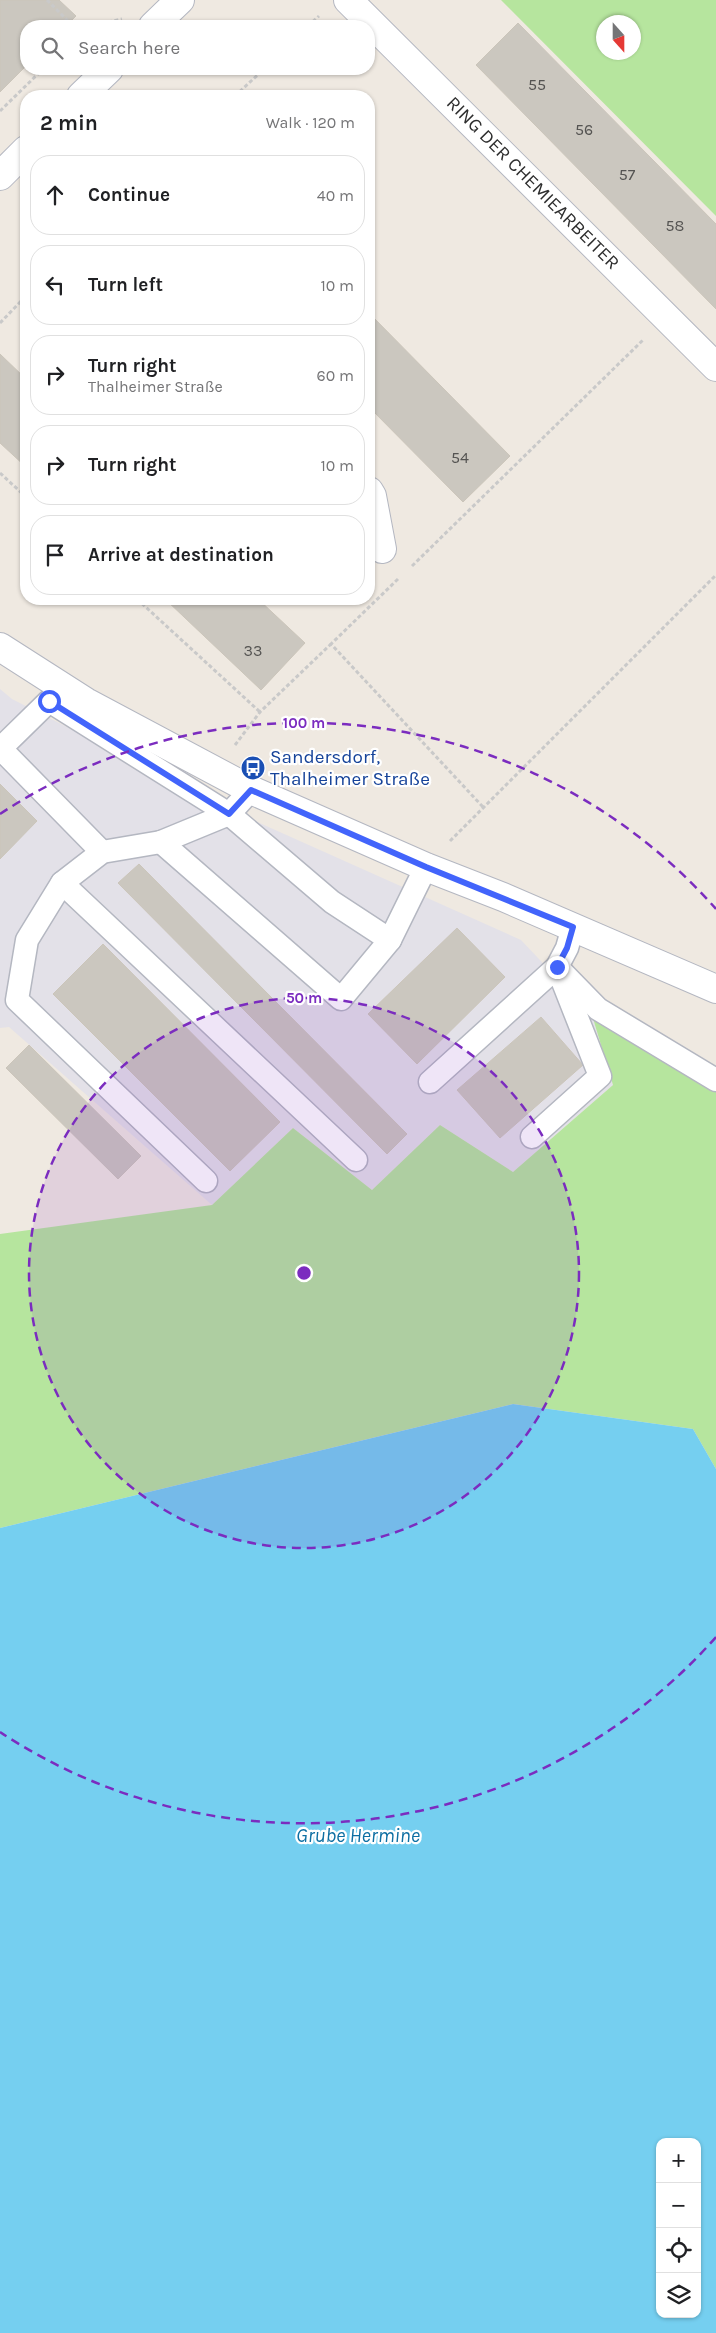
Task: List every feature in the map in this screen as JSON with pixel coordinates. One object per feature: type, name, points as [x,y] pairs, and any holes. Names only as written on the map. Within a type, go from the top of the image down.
[{"type":"street","points":[[159,20],[180,0]]},
{"type":"street","name":"RING DER CHEMIEARBEITER","points":[[348,0],[368,20]]},
{"type":"street","name":"RING DER CHEMIEARBEITER","points":[[375,27],[716,367]]},
{"type":"street","points":[[87,90],[104,75]]},
{"type":"street","points":[[0,176],[20,156]]},
{"type":"street","points":[[375,512],[382,549]]},
{"type":"street","points":[[0,647],[86,702],[251,790],[426,867],[573,927],[716,989]]},
{"type":"lane","points":[[102,852],[0,749],[49,701],[229,814],[332,902],[390,940]]},
{"type":"lane","points":[[206,1181],[17,1000],[27,940],[62,882],[102,852],[160,842],[229,814],[251,790]]},
{"type":"lane","points":[[160,842],[341,998],[390,940],[426,867]]},
{"type":"lane","points":[[62,882],[356,1160]]},
{"type":"lane","points":[[430,1082],[557,967],[567,948],[573,927]]},
{"type":"lane","points":[[557,967],[598,1009],[716,1080]]},
{"type":"lane","points":[[532,1137],[600,1076],[557,967]]},
{"type":"path","points":[[47,0],[67,20]]},
{"type":"path","points":[[22,90],[37,75]]},
{"type":"path","points":[[241,90],[258,75]]},
{"type":"path","points":[[0,111],[20,91]]},
{"type":"path","points":[[0,323],[20,302]]},
{"type":"path","points":[[406,572],[667,316]]},
{"type":"path","points":[[0,473],[20,491]]},
{"type":"path","points":[[426,867],[483,807],[716,575]]},
{"type":"path","points":[[375,602],[400,578]]},
{"type":"path","points":[[144,605],[260,712]]},
{"type":"path","points":[[215,772],[260,712],[371,605]]},
{"type":"path","points":[[330,644],[483,807]]},
{"type":"shaded area","points":[[0,689],[12,699],[228,809],[521,940],[592,1015],[613,1085],[513,1172],[440,1125],[372,1190],[293,1128],[212,1205],[9,1027],[0,1028]]},
{"type":"green space","points":[[501,0],[716,0],[716,216]]},
{"type":"green space","points":[[592,1015],[716,1072],[716,1469],[693,1429],[513,1404],[0,1528],[0,1234],[212,1205],[293,1128],[372,1190],[440,1125],[513,1172],[613,1085]]},
{"type":"water","name":"Grube Hermine","points":[[513,1404],[693,1429],[716,1469],[716,2333],[0,2333],[0,1528]]},
{"type":"building","points":[[0,0],[59,0],[76,16],[72,20],[20,20],[20,72],[0,92]]},
{"type":"building","points":[[518,23],[716,224],[716,309],[476,65]]},
{"type":"building","points":[[375,319],[510,456],[463,502],[375,413]]},
{"type":"building","points":[[0,354],[20,373],[20,461],[0,443]]},
{"type":"building","points":[[171,605],[264,605],[305,643],[261,690]]},
{"type":"building","points":[[0,784],[37,821],[0,859]]},
{"type":"building","points":[[139,864],[407,1134],[387,1154],[118,883]]},
{"type":"building","points":[[457,928],[505,977],[417,1064],[368,1014]]},
{"type":"building","points":[[103,944],[280,1122],[230,1171],[53,994]]},
{"type":"building","points":[[541,1017],[583,1065],[500,1138],[457,1090]]},
{"type":"building","points":[[29,1045],[141,1156],[118,1179],[6,1068]]},
{"type":"place","name":"Sandersdorf, Thalheimer Straße","points":[[253,768]]},
{"type":"route","points":[[49,701],[229,814],[251,790],[426,867],[573,927],[567,948],[557,967]]}]
